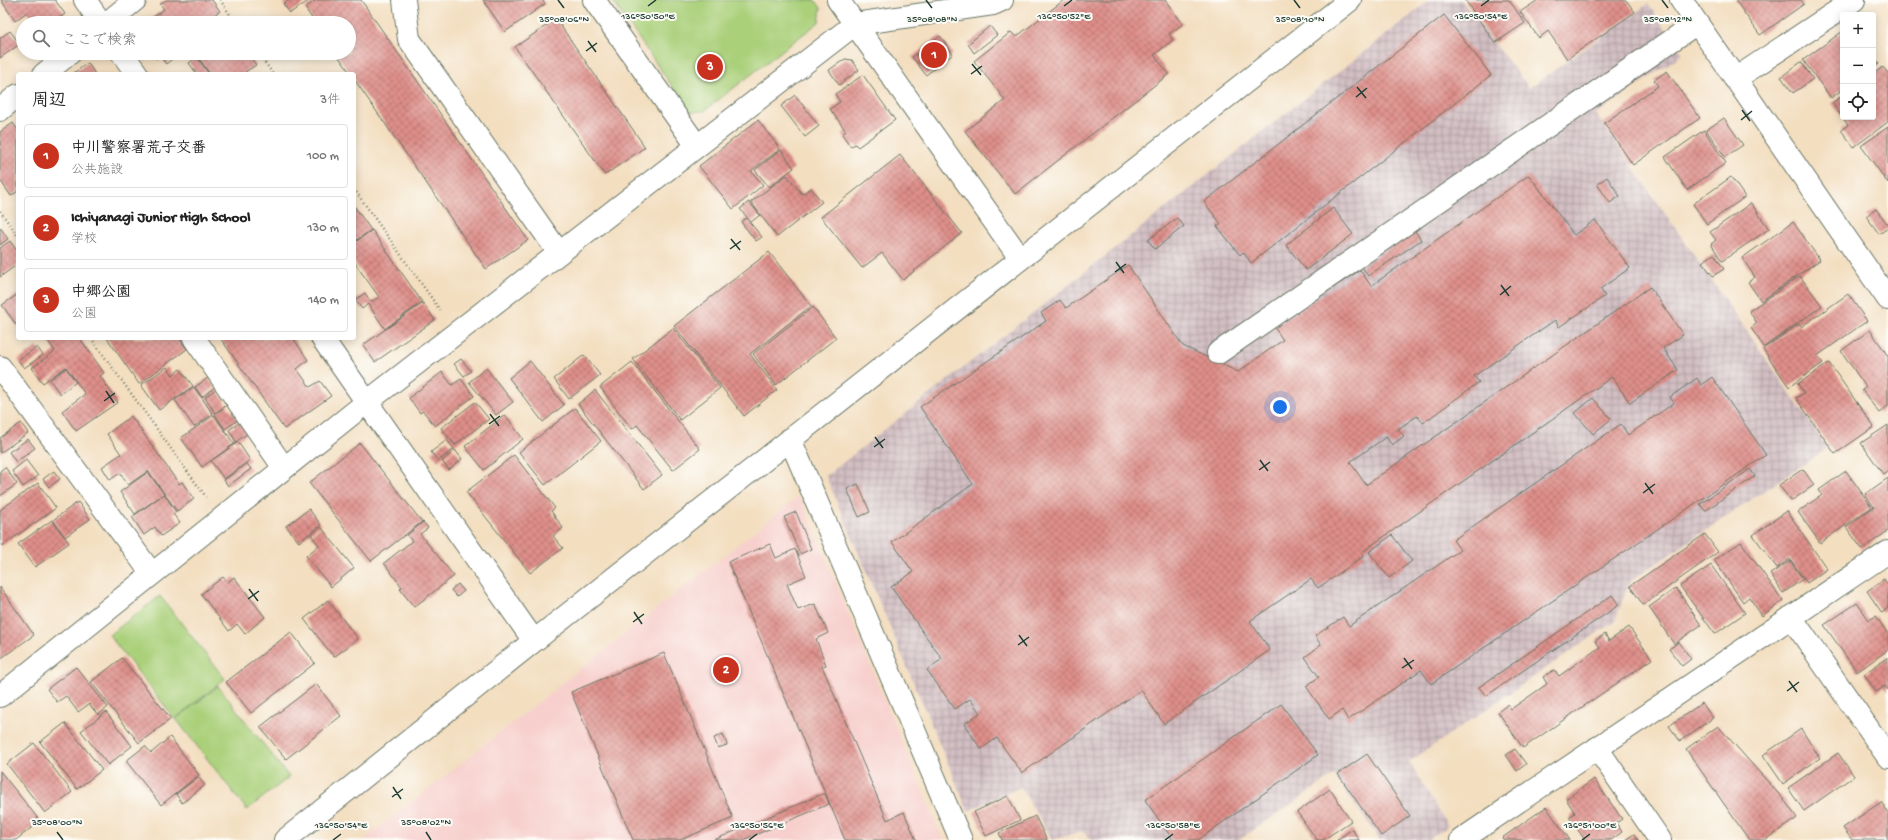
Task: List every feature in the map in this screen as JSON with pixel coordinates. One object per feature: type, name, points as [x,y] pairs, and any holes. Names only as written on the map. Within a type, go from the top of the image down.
[{"type":"street","points":[[85,0],[96,16]]},
{"type":"street","points":[[116,16],[135,0]]},
{"type":"street","points":[[404,0],[408,39],[559,253]]},
{"type":"street","points":[[594,0],[696,146]]},
{"type":"street","points":[[838,0],[1020,258]]},
{"type":"street","points":[[0,696],[367,402],[855,24],[993,4],[1002,0]]},
{"type":"street","points":[[285,840],[790,439],[1350,0]]},
{"type":"street","points":[[1681,0],[1888,300]]},
{"type":"street","points":[[1735,79],[1854,0]]},
{"type":"street","points":[[1218,353],[1697,23]]},
{"type":"street","points":[[46,72],[61,60]]},
{"type":"street","points":[[127,60],[136,72]]},
{"type":"street","points":[[0,110],[16,97]]},
{"type":"street","points":[[195,340],[284,468]]},
{"type":"street","points":[[323,340],[534,641]]},
{"type":"street","points":[[0,367],[152,574]]},
{"type":"street","points":[[790,439],[961,840]]},
{"type":"street","points":[[1461,840],[1888,552]]},
{"type":"street","points":[[1791,617],[1888,757]]},
{"type":"street","points":[[1597,748],[1660,840]]},
{"type":"path","points":[[220,0],[231,16]]},
{"type":"path","points":[[263,60],[272,72]]},
{"type":"path","points":[[356,192],[456,333]]},
{"type":"path","points":[[0,211],[16,233]]},
{"type":"path","points":[[92,340],[221,519]]},
{"type":"shaded area","points":[[1430,0],[1461,0],[1529,88],[1648,4],[1683,54],[1596,114],[1828,448],[1629,582],[1615,621],[1409,762],[1448,826],[1428,840],[1380,840],[1334,775],[1239,840],[1091,840],[1083,831],[1052,840],[1021,787],[968,811],[826,476]]},
{"type":"shaded area","points":[[798,497],[801,499],[943,840],[364,840]]},
{"type":"green space","points":[[612,0],[815,0],[821,8],[819,22],[704,111],[690,112]]},
{"type":"green space","points":[[160,596],[225,679],[175,719],[109,635]]},
{"type":"green space","points":[[218,686],[289,777],[247,810],[176,719]]},
{"type":"building","points":[[1,0],[55,0],[65,14],[62,16],[30,16],[27,12],[22,16],[16,16],[15,21]]},
{"type":"building","points":[[166,0],[212,0],[220,11],[212,16],[154,16],[164,9],[160,4]]},
{"type":"building","points":[[289,0],[310,0],[290,13],[283,4]]},
{"type":"building","points":[[316,0],[361,0],[528,240],[486,269],[356,82],[356,72],[350,72],[341,60],[356,60],[356,16],[310,16],[305,8]]},
{"type":"building","points":[[483,0],[542,0],[545,4],[505,32]]},
{"type":"building","points":[[1064,0],[1165,0],[1183,24],[1169,34],[1173,40],[1154,55],[1169,74],[1015,194],[965,131],[1005,100],[974,61],[1011,32],[1016,37]]},
{"type":"building","points":[[1465,0],[1509,0],[1525,23],[1495,43]]},
{"type":"building","points":[[1538,0],[1626,0],[1635,12],[1567,59],[1548,31],[1539,38],[1520,12]]},
{"type":"building","points":[[1735,0],[1801,0],[1804,4],[1760,35]]},
{"type":"building","points":[[1444,15],[1491,75],[1251,263],[1243,252],[1240,255],[1217,226],[1221,224],[1204,202]]},
{"type":"building","points":[[556,19],[645,147],[605,175],[515,47]]},
{"type":"building","points":[[990,26],[997,35],[974,53],[968,44]]},
{"type":"building","points":[[10,31],[16,39],[16,47],[0,58],[0,38]]},
{"type":"building","points":[[1840,33],[1840,91],[1831,98],[1803,60]]},
{"type":"building","points":[[940,36],[953,54],[926,75],[912,57]]},
{"type":"building","points":[[845,59],[852,60],[859,70],[839,85],[829,70]]},
{"type":"building","points":[[163,60],[171,60],[166,64]]},
{"type":"building","points":[[193,60],[199,60],[208,72],[196,72],[189,63]]},
{"type":"building","points":[[200,60],[252,60],[256,65],[245,72],[209,72]]},
{"type":"building","points":[[1801,62],[1813,79],[1793,93],[1781,77]]},
{"type":"building","points":[[88,63],[94,72],[75,72]]},
{"type":"building","points":[[1883,67],[1888,73],[1888,122],[1854,147],[1841,130],[1848,125],[1844,120],[1876,120],[1876,72]]},
{"type":"building","points":[[1667,71],[1700,118],[1633,165],[1604,123],[1658,86],[1654,80]]},
{"type":"building","points":[[863,75],[895,120],[858,147],[855,144],[851,147],[842,134],[846,131],[830,109],[840,102],[835,94]]},
{"type":"building","points":[[795,95],[819,126],[805,137],[781,106]]},
{"type":"building","points":[[1840,97],[1840,114],[1832,103]]},
{"type":"building","points":[[1724,118],[1743,145],[1725,157],[1706,130]]},
{"type":"building","points":[[758,120],[780,149],[751,171],[763,185],[733,209],[699,166]]},
{"type":"building","points":[[13,123],[16,127],[16,192],[11,196],[0,180],[0,132]]},
{"type":"building","points":[[1888,127],[1888,183],[1861,146]]},
{"type":"building","points":[[1704,130],[1726,163],[1687,190],[1665,157]]},
{"type":"building","points":[[781,150],[794,168],[769,187],[755,170]]},
{"type":"building","points":[[900,155],[962,233],[903,280],[882,253],[862,268],[821,217]]},
{"type":"building","points":[[787,175],[802,194],[811,188],[822,202],[777,237],[751,202]]},
{"type":"building","points":[[1529,175],[1574,235],[1595,220],[1630,268],[1600,289],[1605,296],[1559,327],[1555,320],[1474,376],[1479,382],[1423,423],[1417,416],[1398,429],[1404,436],[1392,445],[1386,437],[1350,462],[1366,485],[1650,287],[1683,335],[1663,348],[1678,370],[1630,403],[1612,377],[1362,552],[1364,556],[1318,588],[1311,579],[1250,621],[1270,650],[1164,724],[1141,690],[1022,773],[997,738],[981,749],[964,724],[980,713],[970,699],[955,709],[927,670],[942,659],[891,587],[913,572],[892,542],[973,484],[920,407],[1046,321],[1041,313],[1060,300],[1066,308],[1128,265],[1183,346],[1238,372],[1283,340],[1274,327],[1360,270],[1371,286]]},
{"type":"building","points":[[1607,177],[1620,196],[1610,203],[1597,184]]},
{"type":"building","points":[[1731,177],[1745,197],[1707,224],[1693,204]]},
{"type":"building","points":[[749,202],[760,215],[751,222],[740,209]]},
{"type":"building","points":[[1751,203],[1769,229],[1722,261],[1711,244],[1716,240],[1710,232]]},
{"type":"building","points":[[1333,208],[1353,234],[1306,270],[1286,245]]},
{"type":"building","points":[[356,209],[371,230],[356,241]]},
{"type":"building","points":[[1876,209],[1888,225],[1888,228],[1879,234],[1866,216]]},
{"type":"building","points":[[746,218],[762,237],[756,241],[741,222]]},
{"type":"building","points":[[1177,218],[1184,226],[1155,249],[1148,240]]},
{"type":"building","points":[[1793,222],[1820,260],[1761,301],[1748,282],[1755,277],[1742,258]]},
{"type":"building","points":[[0,227],[8,239],[0,245]]},
{"type":"building","points":[[372,230],[422,302],[385,329],[368,304],[362,309],[356,301],[356,299],[365,293],[371,302],[379,297],[356,265],[356,242]]},
{"type":"building","points":[[1415,231],[1421,240],[1368,276],[1362,267]]},
{"type":"building","points":[[10,241],[16,249],[16,265],[0,277],[0,248]]},
{"type":"building","points":[[769,252],[811,306],[750,354],[777,390],[744,416],[674,326]]},
{"type":"building","points":[[1714,254],[1724,269],[1713,276],[1702,262]]},
{"type":"building","points":[[1800,276],[1822,306],[1764,347],[1751,328],[1757,323],[1749,311]]},
{"type":"building","points":[[1848,294],[1867,321],[1817,356],[1823,363],[1789,387],[1763,349],[1799,324],[1801,327]]},
{"type":"building","points":[[16,295],[16,325],[2,305]]},
{"type":"building","points":[[423,303],[435,320],[375,362],[363,345]]},
{"type":"building","points":[[813,307],[836,338],[776,385],[753,354]]},
{"type":"building","points":[[673,328],[720,388],[680,420],[633,359]]},
{"type":"building","points":[[1870,330],[1888,356],[1888,406],[1879,413],[1862,390],[1866,387],[1841,351]]},
{"type":"building","points":[[47,340],[81,340],[104,373],[100,376],[118,402],[76,431],[62,411],[85,394],[66,367],[43,383],[32,368],[55,351]]},
{"type":"building","points":[[108,340],[180,340],[187,349],[139,384]]},
{"type":"building","points":[[222,340],[294,340],[308,360],[297,369],[310,387],[320,381],[331,396],[284,429]]},
{"type":"building","points":[[37,347],[43,355],[24,368],[18,360]]},
{"type":"building","points":[[584,355],[600,375],[569,399],[554,379]]},
{"type":"building","points":[[461,359],[471,371],[464,376],[454,364]]},
{"type":"building","points":[[530,361],[564,405],[543,422],[509,378]]},
{"type":"building","points":[[632,362],[700,449],[673,470],[637,425],[632,429],[600,387]]},
{"type":"building","points":[[1829,363],[1874,427],[1835,454],[1796,398],[1804,393],[1798,384]]},
{"type":"building","points":[[167,367],[173,375],[180,369],[193,386],[159,410],[141,385]]},
{"type":"building","points":[[66,368],[76,382],[60,394],[50,380]]},
{"type":"building","points":[[486,368],[513,402],[496,415],[469,382]]},
{"type":"building","points":[[442,372],[452,385],[461,379],[474,396],[435,426],[423,411],[420,413],[409,398]]},
{"type":"building","points":[[1712,377],[1766,455],[1431,684],[1421,670],[1348,720],[1342,710],[1329,719],[1306,686],[1319,677],[1305,657],[1321,645],[1315,636],[1343,617],[1349,626],[1460,550],[1453,540],[1621,424],[1628,435],[1674,403],[1670,397],[1697,378],[1701,385]]},
{"type":"building","points":[[208,378],[215,387],[202,397],[195,387]]},
{"type":"building","points":[[194,387],[213,414],[194,427],[175,400]]},
{"type":"building","points":[[216,389],[227,405],[215,413],[205,397]]},
{"type":"building","points":[[595,390],[662,475],[644,489],[578,404]]},
{"type":"building","points":[[1593,398],[1611,419],[1593,434],[1575,413]]},
{"type":"building","points":[[475,402],[489,419],[455,445],[441,428]]},
{"type":"building","points":[[227,405],[238,420],[225,429],[215,414]]},
{"type":"building","points":[[575,408],[601,441],[545,485],[519,452]]},
{"type":"building","points":[[214,415],[234,444],[202,467],[181,438]]},
{"type":"building","points":[[505,415],[523,439],[484,470],[465,446]]},
{"type":"building","points":[[131,416],[179,484],[182,482],[194,499],[177,511],[148,471],[128,485],[120,473],[110,480],[102,467],[121,454],[107,434]]},
{"type":"building","points":[[240,422],[248,433],[236,442],[229,430]]},
{"type":"building","points":[[21,423],[28,433],[0,453],[0,438]]},
{"type":"building","points":[[1888,425],[1888,470],[1883,474],[1861,443]]},
{"type":"building","points":[[28,439],[35,448],[16,462],[9,452]]},
{"type":"building","points":[[447,440],[454,449],[438,461],[431,452]]},
{"type":"building","points":[[238,442],[250,460],[224,479],[211,461]]},
{"type":"building","points":[[360,443],[422,522],[371,561],[309,483]]},
{"type":"building","points":[[455,450],[462,459],[449,470],[442,461]]},
{"type":"building","points":[[514,455],[555,508],[551,511],[563,528],[553,536],[563,548],[530,573],[466,492]]},
{"type":"building","points":[[26,460],[38,476],[23,487],[12,471]]},
{"type":"building","points":[[247,464],[251,469],[228,486],[224,480]]},
{"type":"building","points":[[5,467],[17,484],[0,496],[0,471]]},
{"type":"building","points":[[1750,469],[1755,476],[1705,511],[1700,504]]},
{"type":"building","points":[[1803,469],[1814,485],[1791,501],[1779,485]]},
{"type":"building","points":[[54,471],[60,479],[49,487],[43,479]]},
{"type":"building","points":[[1846,471],[1872,507],[1820,543],[1798,512],[1822,495],[1819,490]]},
{"type":"building","points":[[148,472],[164,494],[135,514],[120,492]]},
{"type":"building","points":[[1888,478],[1888,531],[1862,549],[1846,527],[1874,507],[1865,494]]},
{"type":"building","points":[[38,483],[56,508],[2,546],[0,543],[0,510]]},
{"type":"building","points":[[858,484],[870,512],[859,517],[847,489]]},
{"type":"building","points":[[164,494],[176,512],[173,514],[180,523],[161,536],[155,527],[144,535],[132,517]]},
{"type":"building","points":[[78,502],[90,519],[65,537],[53,520]]},
{"type":"building","points":[[309,509],[321,525],[299,542],[286,526]]},
{"type":"building","points":[[1787,511],[1827,569],[1807,583],[1790,559],[1777,568],[1753,535]]},
{"type":"building","points":[[796,512],[811,549],[800,554],[784,517]]},
{"type":"building","points":[[52,520],[69,543],[35,567],[18,544]]},
{"type":"building","points":[[423,522],[428,528],[420,534],[454,576],[414,607],[400,589],[402,587],[384,563],[412,541],[407,535]]},
{"type":"building","points":[[321,527],[354,568],[331,587],[306,556],[319,545],[311,535]]},
{"type":"building","points":[[1705,534],[1718,552],[1643,605],[1630,586]]},
{"type":"building","points":[[1392,535],[1412,561],[1389,578],[1369,552]]},
{"type":"building","points":[[1741,542],[1783,601],[1762,616],[1749,597],[1743,602],[1714,560]]},
{"type":"building","points":[[770,544],[776,558],[795,549],[806,576],[787,584],[798,610],[815,604],[828,633],[816,639],[826,665],[822,666],[887,820],[904,812],[916,840],[845,840],[728,562]]},
{"type":"building","points":[[1790,561],[1803,579],[1783,593],[1770,574]]},
{"type":"building","points":[[1711,565],[1745,613],[1715,634],[1680,586]]},
{"type":"building","points":[[223,577],[228,582],[234,577],[265,617],[245,634],[237,624],[229,631],[201,594]]},
{"type":"building","points":[[1884,579],[1888,585],[1888,608],[1882,613],[1867,591]]},
{"type":"building","points":[[458,584],[464,591],[457,597],[451,590]]},
{"type":"building","points":[[0,587],[34,635],[0,659]]},
{"type":"building","points":[[1676,588],[1701,625],[1674,644],[1649,607]]},
{"type":"building","points":[[1612,595],[1619,605],[1486,696],[1479,687]]},
{"type":"building","points":[[328,600],[358,639],[334,657],[304,619]]},
{"type":"building","points":[[1857,603],[1869,620],[1876,616],[1888,634],[1888,650],[1857,672],[1824,625]]},
{"type":"building","points":[[1629,627],[1652,659],[1523,748],[1498,712],[1508,704],[1511,709],[1547,684],[1543,677],[1554,670],[1559,676],[1600,647],[1595,641],[1605,634],[1609,641]]},
{"type":"building","points":[[291,632],[315,663],[251,713],[226,682]]},
{"type":"building","points":[[1679,642],[1691,659],[1682,666],[1669,649]]},
{"type":"building","points":[[664,653],[733,818],[680,840],[633,840],[571,692]]},
{"type":"building","points":[[1888,657],[1888,690],[1885,686],[1876,692],[1864,674]]},
{"type":"building","points":[[122,658],[171,719],[139,743],[91,682]]},
{"type":"building","points":[[76,667],[108,707],[98,715],[89,704],[78,712],[66,696],[57,702],[47,689]]},
{"type":"building","points":[[316,684],[341,716],[286,759],[260,727]]},
{"type":"building","points":[[1702,703],[1713,718],[1680,741],[1669,726]]},
{"type":"building","points":[[1281,704],[1318,755],[1198,840],[1173,840],[1145,800]]},
{"type":"building","points":[[106,712],[132,746],[108,765],[81,731]]},
{"type":"building","points":[[65,723],[102,770],[77,789],[40,742]]},
{"type":"building","points":[[1718,726],[1785,801],[1797,818],[1765,840],[1749,840],[1686,749]]},
{"type":"building","points":[[1801,729],[1820,758],[1783,784],[1763,755]]},
{"type":"building","points":[[723,734],[727,745],[718,748],[714,738]]},
{"type":"building","points":[[170,737],[199,775],[161,805],[126,761],[145,746],[151,753]]},
{"type":"building","points":[[34,743],[72,792],[45,813],[7,764]]},
{"type":"building","points":[[1515,749],[1526,764],[1517,771],[1506,755]]},
{"type":"building","points":[[1838,753],[1854,776],[1804,811],[1788,788]]},
{"type":"building","points":[[1367,754],[1410,816],[1381,836],[1338,774]]},
{"type":"building","points":[[0,771],[40,821],[16,840],[0,840]]},
{"type":"building","points":[[198,777],[205,785],[182,803],[176,794]]},
{"type":"building","points":[[1594,779],[1622,819],[1616,823],[1622,832],[1611,840],[1585,840],[1569,817],[1575,813],[1566,799]]},
{"type":"building","points":[[1330,789],[1351,821],[1323,840],[1317,840],[1297,812]]},
{"type":"building","points":[[825,793],[829,804],[743,840],[714,840]]},
{"type":"building","points":[[1008,796],[1020,820],[986,836],[974,812]]},
{"type":"building","points":[[1881,802],[1888,812],[1888,840],[1852,840],[1843,828]]},
{"type":"building","points":[[1546,807],[1570,840],[1504,840],[1502,838]]},
{"type":"building","points":[[1035,816],[1047,840],[1002,840],[999,833]]},
{"type":"building","points":[[1352,829],[1359,840],[1337,840]]},
{"type":"building","points":[[1634,834],[1638,840],[1625,840]]},
{"type":"place","name":"中川警察署荒子交番","points":[[934,55]]},
{"type":"place","name":"中郷公園","points":[[710,67]]},
{"type":"place","name":"Ichiyanagi Junior High School","points":[[726,670]]}]
